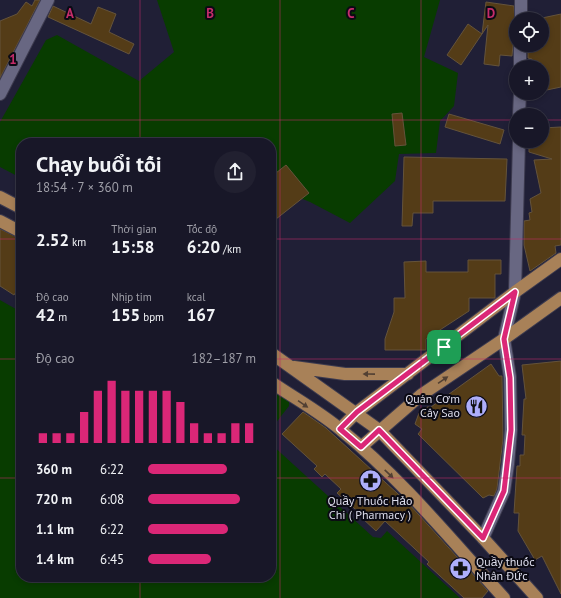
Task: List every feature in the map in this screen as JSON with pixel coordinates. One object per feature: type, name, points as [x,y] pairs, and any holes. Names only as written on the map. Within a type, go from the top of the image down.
[{"type":"main road","points":[[0,197],[16,206]]},
{"type":"main road","points":[[0,221],[16,229]]},
{"type":"main road","points":[[340,429],[357,412],[515,292],[561,260]]},
{"type":"main road","points":[[361,447],[421,395],[504,339],[561,298]]},
{"type":"main road","points":[[276,355],[357,412],[379,430],[483,538],[537,598]]},
{"type":"main road","points":[[292,366],[345,374],[408,374]]},
{"type":"main road","points":[[276,385],[340,429],[361,447],[400,485],[504,598]]},
{"type":"street","points":[[0,94],[48,0]]},
{"type":"street","points":[[521,0],[521,12]]},
{"type":"street","points":[[483,538],[504,491],[508,464],[511,430],[510,378],[504,339],[515,292],[519,148]]},
{"type":"green space","points":[[157,0],[440,0],[424,57],[458,73],[454,106],[440,121],[436,153],[399,154],[395,181],[350,223],[310,202],[276,188],[276,138],[16,138],[16,175],[0,167],[0,122],[46,40],[57,35],[139,81],[174,52]]},
{"type":"green space","points":[[0,300],[16,309],[16,582],[276,582],[276,449],[373,537],[381,538],[387,531],[460,598],[0,598]]},
{"type":"green space","points":[[276,392],[289,401],[289,406],[276,423]]},
{"type":"building","points":[[35,0],[40,0],[0,78],[0,21],[17,14],[26,2],[32,6]]},
{"type":"building","points":[[486,2],[514,6],[514,12],[509,12],[509,52],[512,52],[512,56],[500,55],[499,66],[484,64],[488,25],[482,34]]},
{"type":"building","points":[[53,6],[91,24],[98,7],[116,14],[109,32],[134,44],[129,54],[48,17]]},
{"type":"building","points":[[561,14],[561,87],[549,90],[549,60],[532,60],[528,58],[528,52],[549,52],[549,17]]},
{"type":"building","points":[[468,24],[482,34],[461,65],[447,55]]},
{"type":"building","points":[[402,113],[406,145],[395,146],[392,114]]},
{"type":"building","points":[[449,114],[504,130],[500,144],[445,127]]},
{"type":"building","points":[[561,127],[561,245],[555,246],[556,253],[530,271],[524,245],[524,221],[530,220],[529,213],[532,212],[530,199],[541,193],[534,160],[552,159],[529,152],[529,148],[549,148],[549,128]]},
{"type":"building","points":[[404,157],[507,159],[505,201],[433,201],[433,213],[413,213],[412,226],[402,226]]},
{"type":"building","points":[[286,165],[309,193],[276,219],[276,173]]},
{"type":"building","points":[[0,229],[16,237],[16,292],[14,295],[0,286]]},
{"type":"building","points":[[468,260],[501,260],[501,274],[495,274],[495,298],[469,298],[469,311],[426,339],[426,350],[385,350],[385,339],[394,312],[394,298],[405,298],[404,262],[426,261],[426,272],[468,272]]},
{"type":"building","points":[[561,361],[561,594],[542,556],[535,560],[518,531],[519,513],[514,513],[517,466],[520,466],[520,455],[524,455],[525,435],[522,435],[524,399],[526,399],[522,365]]},
{"type":"building","points":[[491,364],[499,376],[502,376],[503,439],[497,489],[494,496],[489,495],[483,498],[418,434],[422,429],[415,424],[419,413],[424,415],[427,407],[431,407]]},
{"type":"building","points":[[303,412],[326,428],[409,504],[488,591],[482,598],[464,598],[427,564],[429,562],[385,521],[376,531],[361,517],[363,516],[337,493],[341,489],[325,474],[322,477],[314,469],[317,466],[282,434]]},
{"type":"place","name":"Quán Cơm Cây Sao","points":[[476,406]]},
{"type":"place","name":"Quầy Thuốc Hảo Chi ( Pharmacy )","points":[[370,480]]},
{"type":"place","name":"Quầy thuốc Nhân Đức","points":[[461,569]]},
{"type":"route","points":[[515,292],[504,339],[510,378],[511,430],[508,464],[504,491],[483,538],[379,430],[361,447],[340,429],[357,412],[444,347],[515,292]]}]
